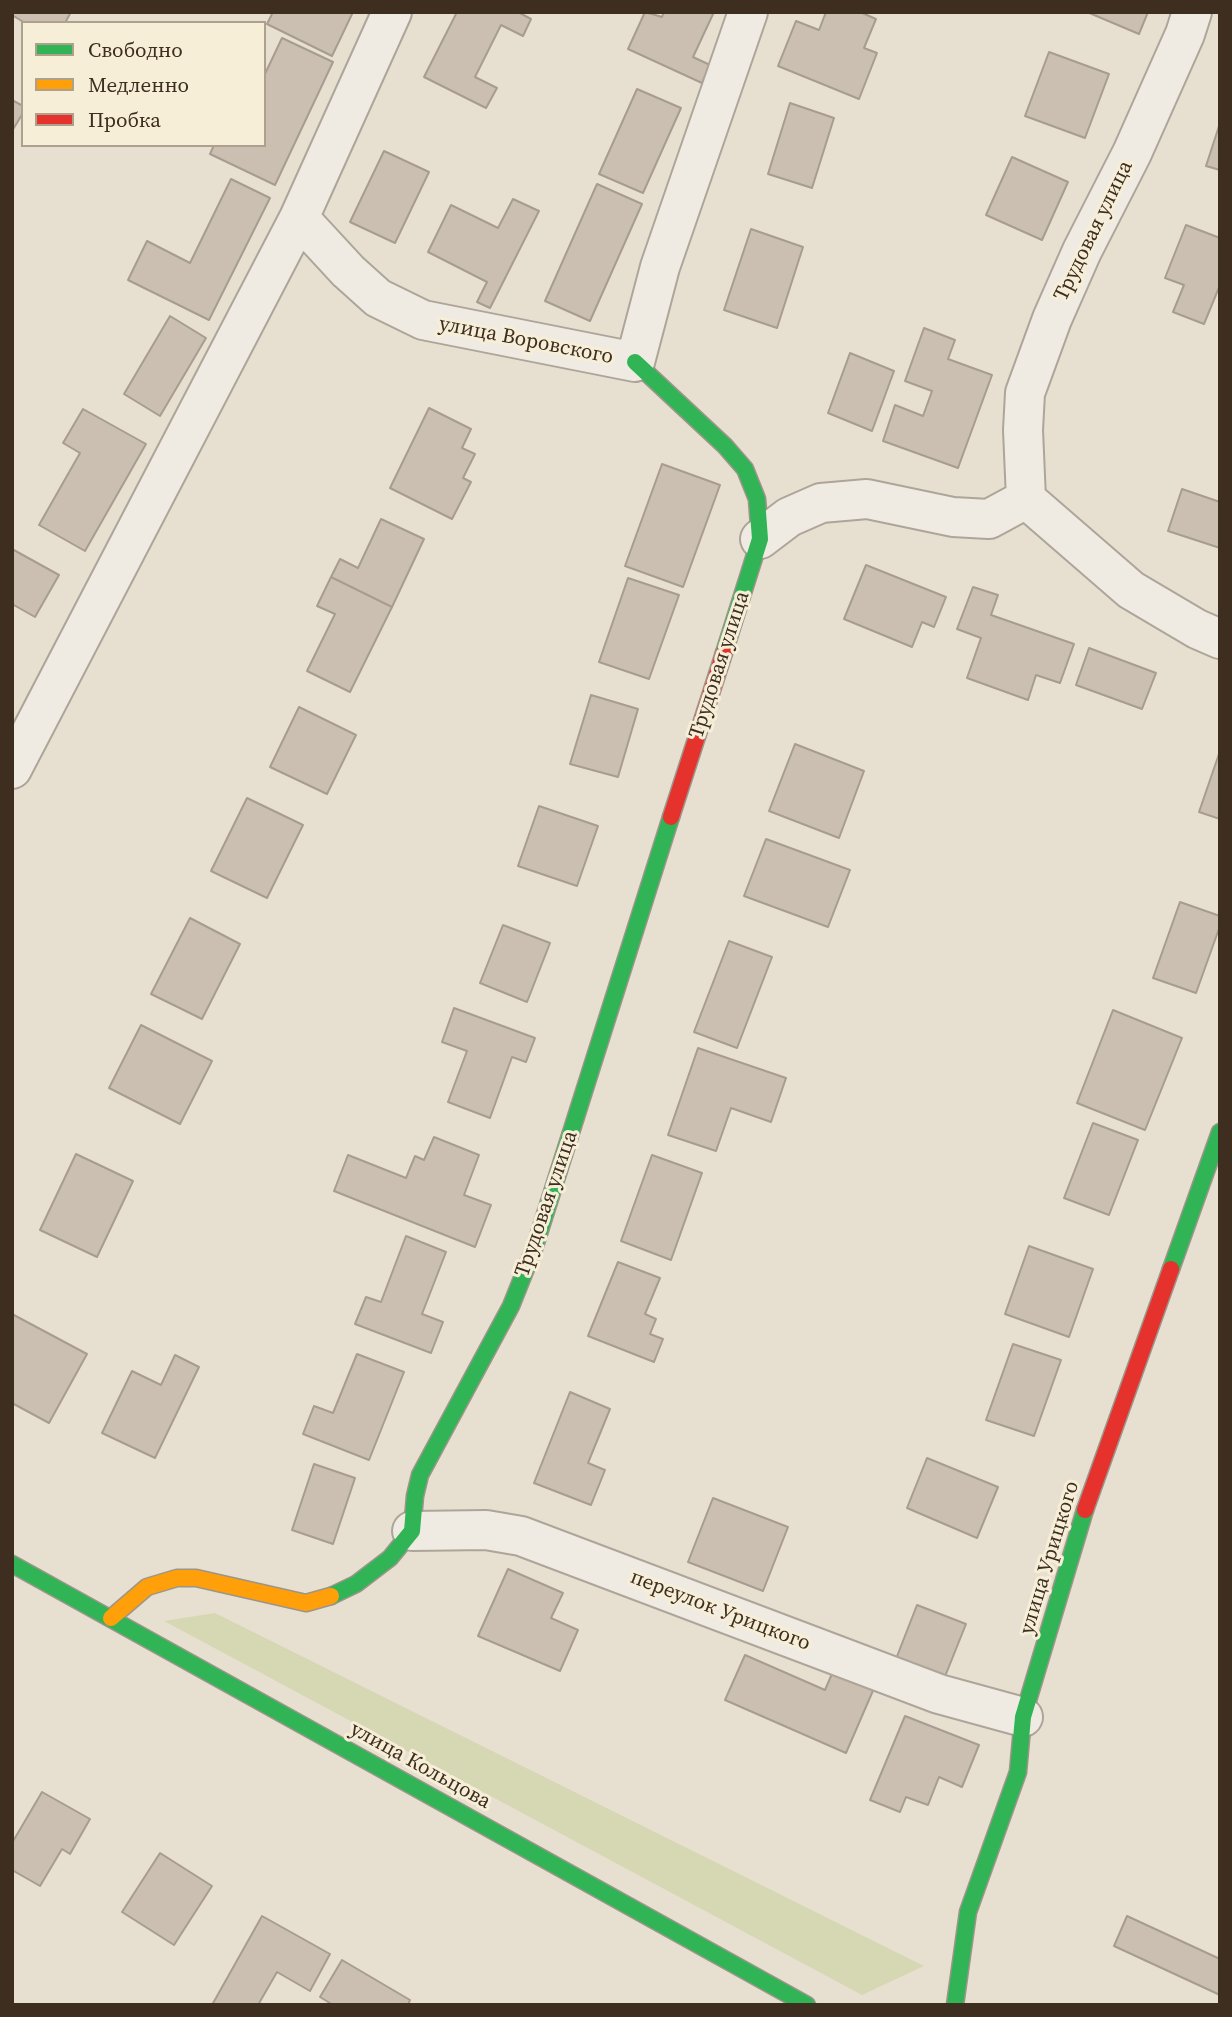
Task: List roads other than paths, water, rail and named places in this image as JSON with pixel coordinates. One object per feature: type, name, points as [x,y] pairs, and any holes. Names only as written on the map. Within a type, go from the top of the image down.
[{"type":"street","points":[[12,769],[299,218],[392,12]]},
{"type":"street","name":"улица Воровского","points":[[299,218],[348,271],[378,298],[423,320],[635,362],[660,267],[748,12]]},
{"type":"street","name":"Трудовая улица","points":[[1026,499],[1023,430],[1025,393],[1057,308],[1082,251],[1132,153],[1185,34],[1192,12]]},
{"type":"street","points":[[635,362],[725,446],[745,469],[757,499],[760,539]]},
{"type":"street","points":[[760,539],[789,517],[821,502],[867,499],[953,517],[989,519],[1026,499],[1131,590],[1197,629],[1220,639]]},
{"type":"street","name":"Трудовая улица","points":[[412,1531],[420,1475],[511,1306],[535,1246],[760,539]]},
{"type":"street","name":"улица Урицкого","points":[[955,2005],[968,1912],[1018,1772],[1023,1717],[1086,1508],[1220,1132]]},
{"type":"street","points":[[111,1618],[147,1587],[177,1578],[197,1578],[306,1603],[325,1599],[356,1584],[390,1558],[412,1531]]},
{"type":"street","name":"переулок Урицкого","points":[[412,1531],[486,1531],[520,1536],[939,1693],[1023,1717]]},
{"type":"street","name":"улица Кольцова","points":[[12,1564],[807,2005]]}]
